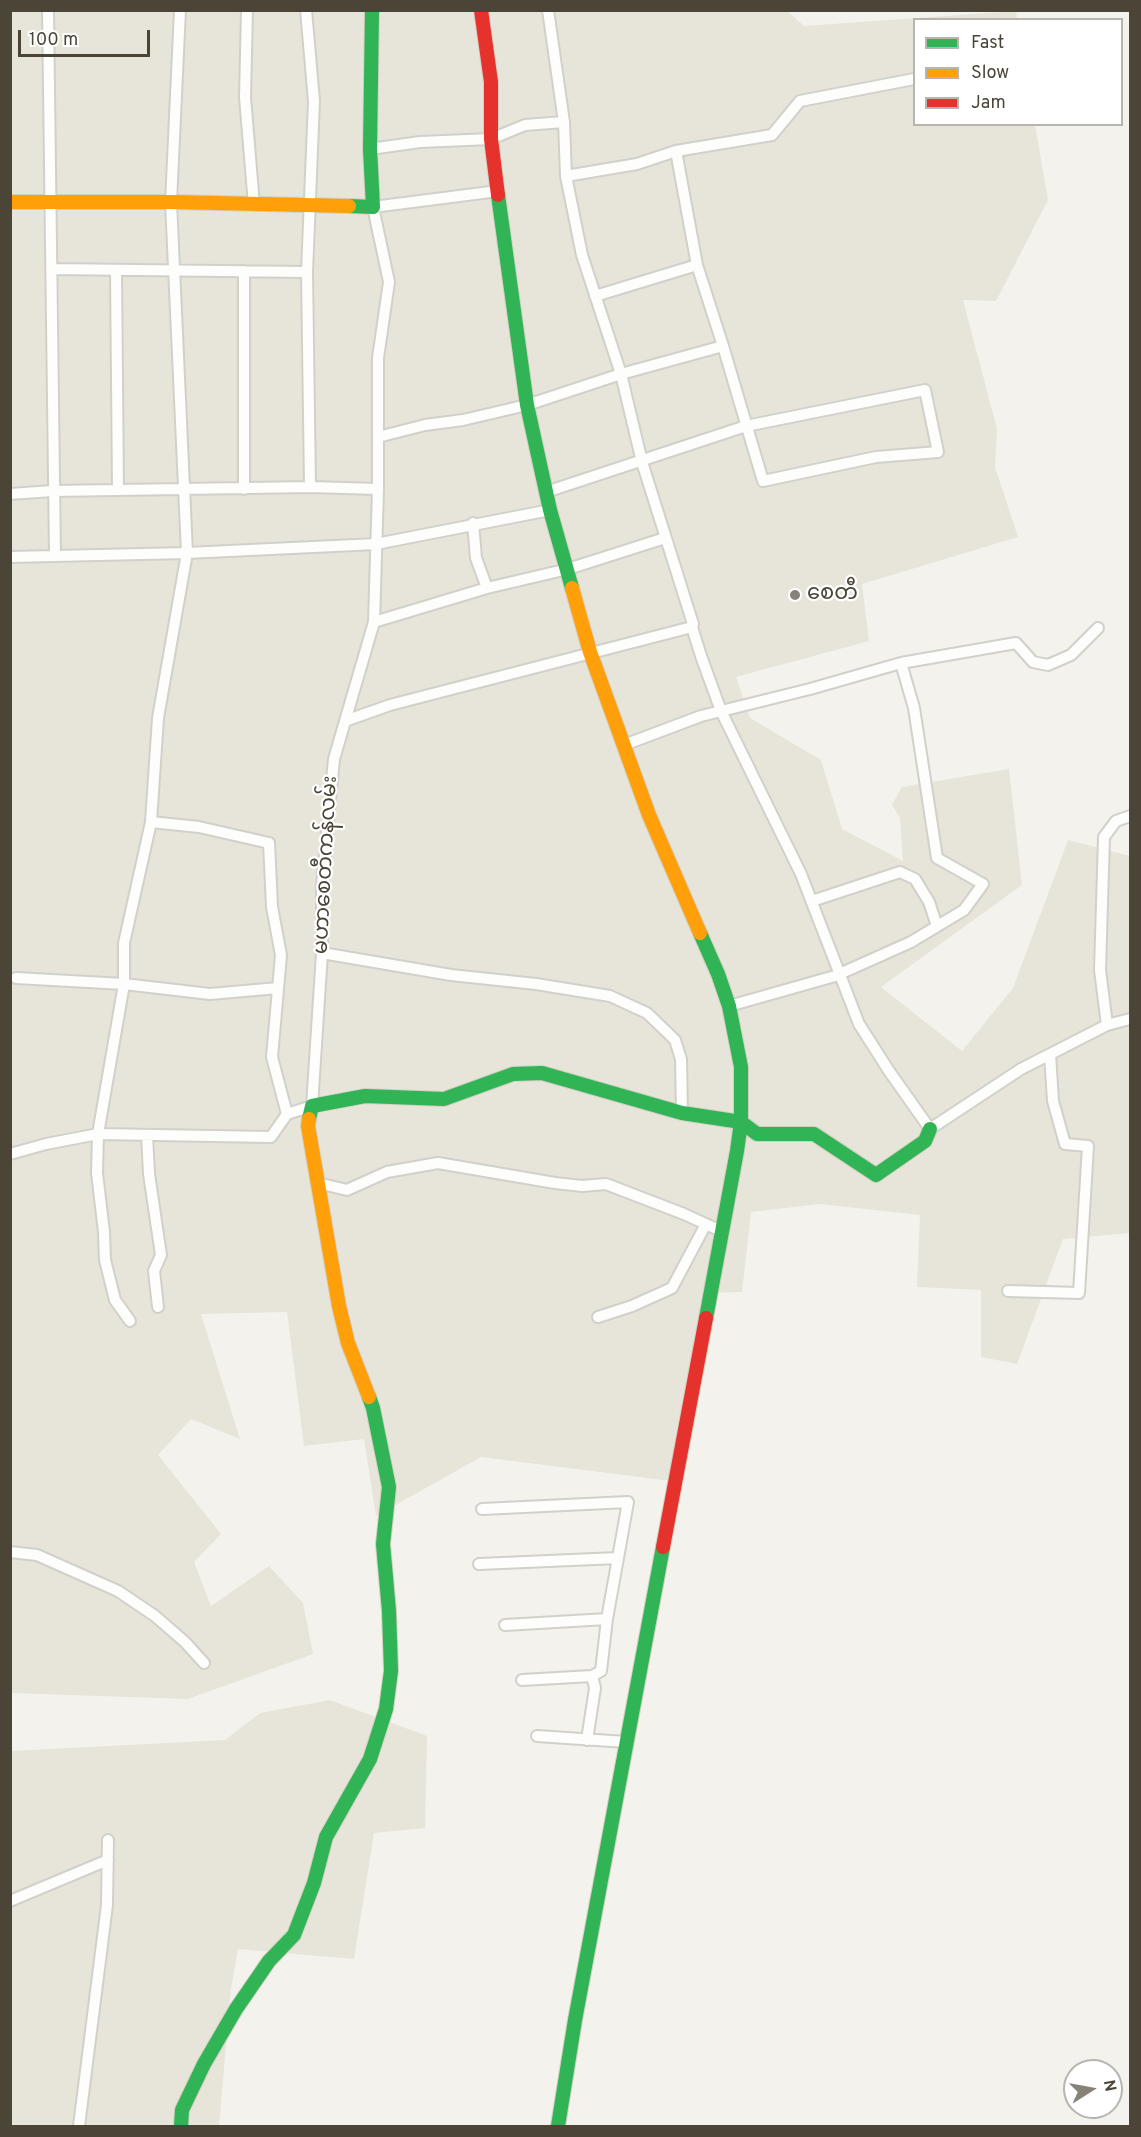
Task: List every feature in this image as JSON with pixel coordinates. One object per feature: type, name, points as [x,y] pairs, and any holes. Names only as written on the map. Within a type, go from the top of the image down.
[{"type":"street","points":[[48,10],[52,202],[54,556]]},
{"type":"street","points":[[130,1321],[115,1300],[105,1260],[97,1173],[98,1134],[124,984],[124,943],[151,822],[158,718],[187,553],[171,202],[180,10]]},
{"type":"street","points":[[247,10],[245,97],[254,205]]},
{"type":"street","points":[[306,10],[314,101],[307,272],[310,488]]},
{"type":"street","points":[[372,10],[370,149],[374,207]]},
{"type":"street","points":[[481,10],[491,82],[491,139],[498,207],[527,405],[550,510],[590,652],[648,815],[718,974],[729,1006],[741,1067],[741,1122],[723,1232],[626,1742],[595,1921],[575,2020],[558,2127]]},
{"type":"street","points":[[548,10],[564,122],[566,176],[582,255],[621,374],[642,462],[693,624],[700,657],[722,711],[812,901],[859,1024],[930,1130]]},
{"type":"street","points":[[566,176],[637,164],[676,151],[772,135],[800,101],[913,79]]},
{"type":"street","points":[[370,149],[420,142],[491,139],[525,125],[564,122]]},
{"type":"street","points":[[546,492],[746,426],[925,390],[938,452],[876,457],[764,481],[746,426],[697,265],[676,151]]},
{"type":"street","points":[[10,202],[171,202],[374,207],[498,191]]},
{"type":"street","name":"မဟာစေတီကန်လမ်း","points":[[312,1106],[322,953],[322,885],[332,770],[374,622],[378,489],[378,358],[389,282],[374,207]]},
{"type":"street","points":[[595,296],[697,265]]},
{"type":"street","points":[[52,269],[307,272]]},
{"type":"street","points":[[116,270],[118,490]]},
{"type":"street","points":[[244,271],[244,489]]},
{"type":"street","points":[[378,437],[425,424],[463,420],[527,405],[621,374],[723,346]]},
{"type":"street","points":[[10,494],[118,490],[378,489]]},
{"type":"street","points":[[10,557],[187,553],[376,544],[473,523],[550,510]]},
{"type":"street","points":[[473,523],[476,558],[487,588]]},
{"type":"street","points":[[374,622],[487,588],[568,569],[665,538]]},
{"type":"street","points":[[345,721],[390,705],[692,627]]},
{"type":"street","points":[[624,745],[701,716],[810,689],[901,663],[1016,643],[1032,662],[1048,665],[1071,655],[1098,628]]},
{"type":"street","points":[[729,1006],[836,976],[911,942],[964,910],[983,884],[937,858],[914,708],[901,663]]},
{"type":"street","points":[[1107,1025],[1100,970],[1104,837],[1116,821],[1131,816]]},
{"type":"street","points":[[151,822],[199,827],[268,843],[272,907],[281,955],[272,1057],[287,1114]]},
{"type":"street","points":[[812,901],[900,872],[915,879],[929,902],[937,926]]},
{"type":"street","points":[[322,953],[452,975],[536,984],[610,996],[647,1013],[675,1040],[681,1059],[682,1113]]},
{"type":"street","points":[[16,978],[124,984],[210,994],[278,988]]},
{"type":"street","points":[[10,1154],[98,1134],[271,1137],[287,1114],[312,1106],[365,1096],[444,1099],[513,1074],[542,1073],[682,1113],[741,1122],[758,1134],[814,1134],[876,1175],[925,1141],[930,1130],[1021,1069],[1107,1025],[1131,1019]]},
{"type":"street","points":[[1008,1291],[1079,1293],[1088,1146],[1065,1143],[1053,1101],[1050,1054]]},
{"type":"street","points":[[181,2127],[182,2110],[204,2064],[236,2009],[269,1961],[294,1935],[314,1883],[326,1837],[370,1759],[386,1709],[391,1671],[383,1544],[388,1487],[373,1408],[348,1342],[339,1306],[308,1126],[312,1106]]},
{"type":"street","points":[[147,1135],[149,1174],[161,1255],[154,1271],[158,1307]]},
{"type":"street","points":[[318,1183],[347,1190],[387,1172],[438,1163],[555,1183],[582,1186],[606,1185],[684,1214],[723,1232]]},
{"type":"street","points":[[598,1317],[632,1306],[672,1288],[706,1224]]},
{"type":"street","points":[[482,1509],[628,1502],[607,1619],[601,1671],[592,1676],[522,1680]]},
{"type":"street","points":[[10,1552],[37,1555],[118,1591],[155,1616],[185,1642],[204,1663]]},
{"type":"street","points":[[479,1564],[618,1558]]},
{"type":"street","points":[[505,1624],[607,1619]]},
{"type":"street","points":[[588,1740],[596,1688],[592,1676]]},
{"type":"street","points":[[537,1736],[626,1742]]},
{"type":"street","points":[[79,2127],[107,1905],[108,1840]]},
{"type":"street","points":[[10,1901],[108,1860]]},
{"type":"shaded area","points":[[786,10],[804,26],[913,18],[913,126],[1035,126],[1048,200],[996,301],[963,300],[997,429],[995,467],[1018,537],[862,584],[869,641],[736,677],[750,718],[821,760],[842,829],[903,861],[900,818],[892,805],[902,787],[1009,769],[1022,885],[881,987],[962,1051],[1013,988],[1068,840],[1130,856],[1130,1233],[1063,1239],[1017,1364],[981,1357],[981,1290],[917,1287],[920,1215],[820,1204],[751,1212],[742,1292],[709,1293],[671,1481],[481,1457],[376,1516],[364,1439],[304,1446],[287,1312],[201,1314],[240,1439],[191,1419],[158,1455],[221,1534],[194,1562],[211,1606],[269,1566],[303,1603],[313,1654],[188,1699],[11,1693],[11,11]]},
{"type":"shaded area","points":[[1016,11],[1017,18],[917,18]]},
{"type":"shaded area","points":[[330,1700],[427,1736],[425,1828],[374,1833],[354,1959],[238,1949],[231,1988],[219,2126],[11,2126],[11,1751],[225,1740],[260,1713]]},
{"type":"traffic: fast","points":[[349,206],[373,207],[370,149],[372,10]]},
{"type":"traffic: fast","points":[[498,195],[527,405],[550,510],[572,588]]},
{"type":"traffic: fast","points":[[700,933],[729,1006],[741,1067],[741,1122],[737,1151],[706,1318]]},
{"type":"traffic: fast","points":[[309,1119],[312,1106],[365,1096],[444,1099],[513,1074],[542,1073],[682,1113],[741,1122],[757,1134],[814,1134],[876,1175],[925,1141],[930,1129]]},
{"type":"traffic: fast","points":[[181,2126],[182,2110],[204,2064],[236,2009],[269,1961],[294,1935],[314,1883],[326,1837],[370,1759],[386,1709],[391,1671],[383,1544],[389,1487],[369,1397]]},
{"type":"traffic: fast","points":[[558,2126],[575,2020],[663,1547]]},
{"type":"traffic: slow","points":[[10,202],[171,202],[349,206]]},
{"type":"traffic: slow","points":[[572,588],[590,652],[649,815],[700,933]]},
{"type":"traffic: slow","points":[[309,1119],[308,1126],[339,1306],[348,1343],[369,1397]]},
{"type":"traffic: jam","points":[[481,10],[491,82],[491,139],[498,195]]},
{"type":"traffic: jam","points":[[663,1547],[706,1318]]},
{"type":"place","name":"စေတီ","points":[[795,595]]}]
